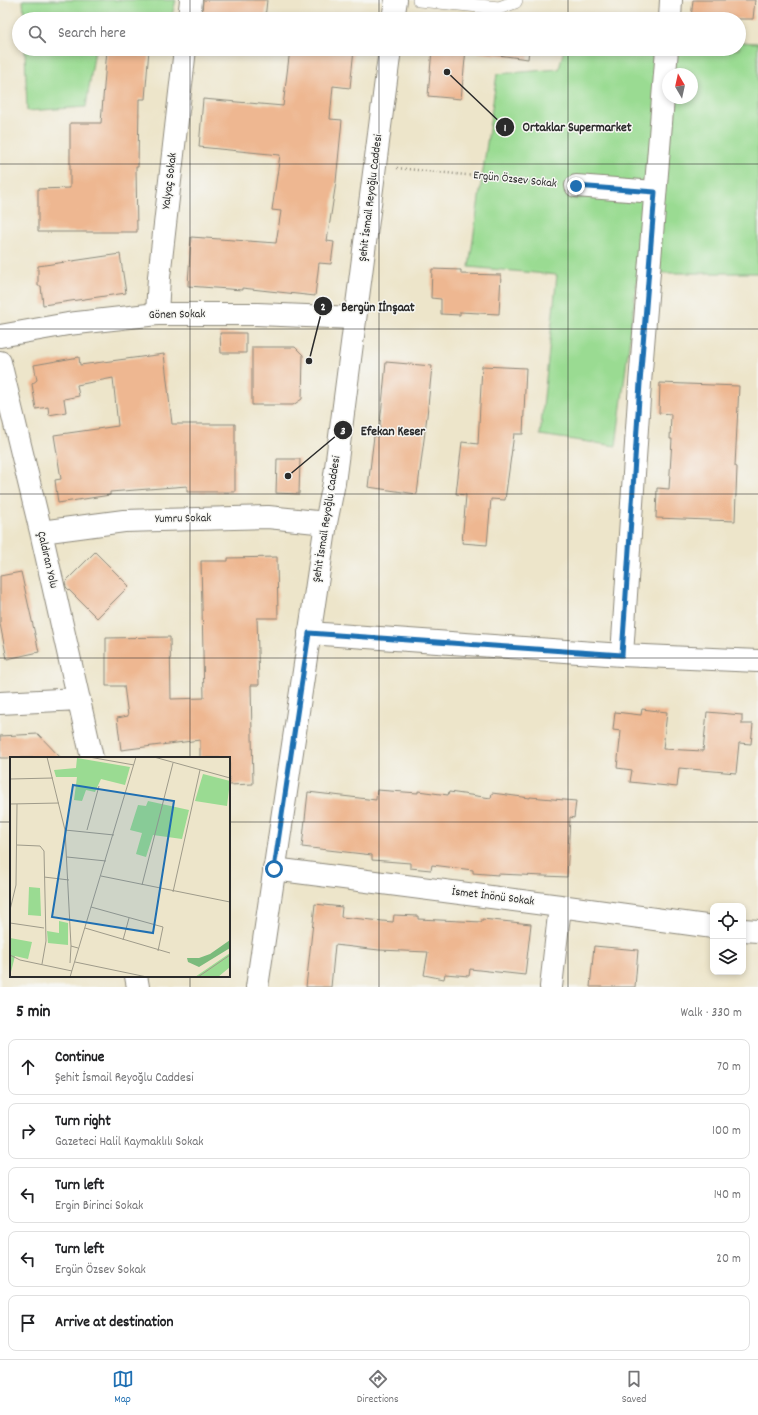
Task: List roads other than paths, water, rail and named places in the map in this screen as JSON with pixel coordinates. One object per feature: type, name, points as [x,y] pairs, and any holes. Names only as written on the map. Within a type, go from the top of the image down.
[{"type":"street","points":[[190,12],[191,0]]},
{"type":"street","points":[[394,12],[396,0]]},
{"type":"street","points":[[670,12],[671,0]]},
{"type":"street","name":"Yalyaç Sokak","points":[[157,314],[159,277],[185,56]]},
{"type":"street","name":"Şehit İsmail Reyoğlu Caddesi","points":[[257,987],[309,633],[326,523],[334,483],[389,56]]},
{"type":"street","points":[[622,655],[640,383],[666,56]]},
{"type":"street","points":[[576,186],[655,192]]},
{"type":"street","name":"Gönen Sokak","points":[[0,336],[68,324],[157,314],[256,314],[355,318]]},
{"type":"street","name":"Çaldıran Yolu","points":[[0,362],[41,532],[92,757]]},
{"type":"street","name":"Yumru Sokak","points":[[41,532],[124,520],[268,517],[326,523]]},
{"type":"street","points":[[309,633],[622,655],[758,661]]},
{"type":"street","points":[[0,703],[79,699]]},
{"type":"street","name":"İsmet İnönü Sokak","points":[[274,869],[710,927]]},
{"type":"street","points":[[551,987],[560,906]]},
{"type":"street","points":[[746,930],[758,931]]},
{"type":"street","points":[[136,977],[138,987]]},
{"type":"lane","points":[[419,0],[499,8],[515,2],[516,0]]},
{"type":"place","name":"Ortaklar Supermarket","points":[[447,72]]},
{"type":"place","name":"Bergün Iİnşaat","points":[[309,361]]},
{"type":"place","name":"Efekan Keser","points":[[288,476]]}]
